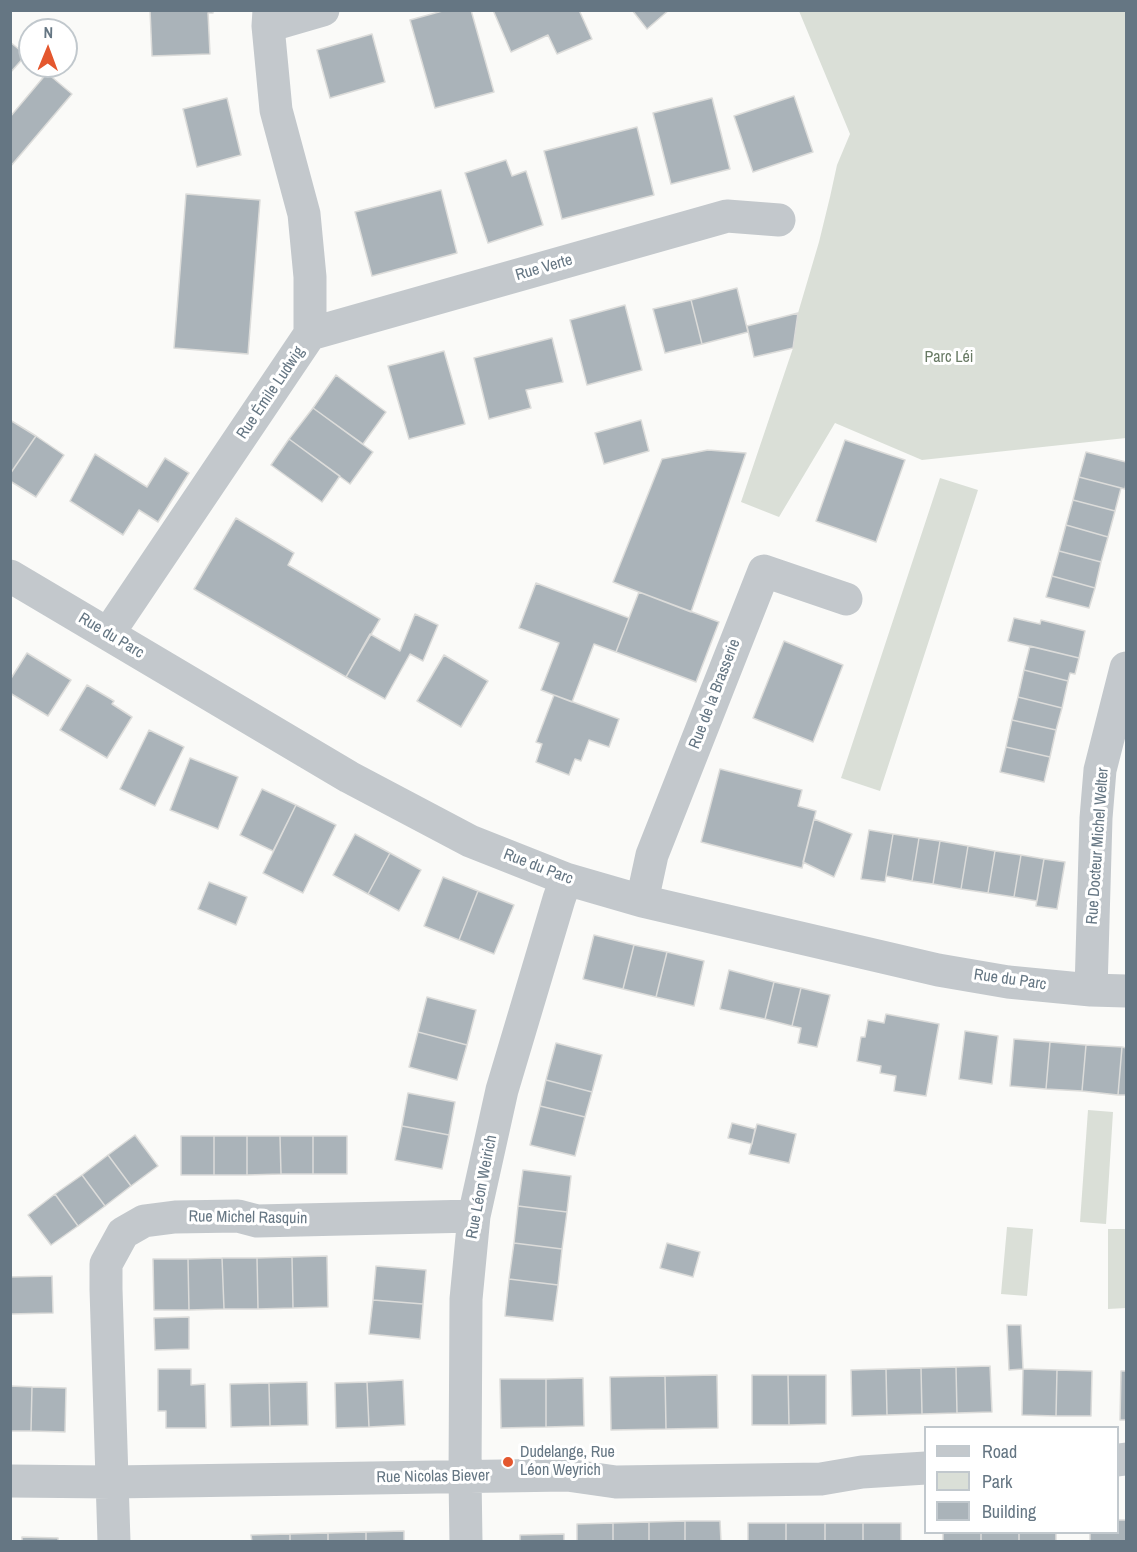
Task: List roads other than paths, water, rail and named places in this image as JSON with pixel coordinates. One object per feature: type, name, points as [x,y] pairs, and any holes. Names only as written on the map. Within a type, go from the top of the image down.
[{"type":"street","points":[[269,18],[323,10]]},
{"type":"street","name":"Rue Émile Ludwig","points":[[108,634],[310,334],[310,277],[304,214],[276,110],[269,18]]},
{"type":"street","name":"Rue Verte","points":[[310,334],[727,216],[779,220]]},
{"type":"street","name":"Rue de la Brasserie","points":[[642,901],[652,855],[764,571],[846,599]]},
{"type":"street","name":"Rue du Parc","points":[[10,576],[348,777],[470,841],[566,879],[642,901],[938,970],[1008,981],[1090,990],[1126,991]]},
{"type":"street","name":"Rue Docteur Michel Welter","points":[[1090,990],[1096,818],[1100,770],[1126,668]]},
{"type":"street","name":"Rue Léon Weirich","points":[[466,1542],[466,1299],[474,1216],[502,1090],[566,879]]},
{"type":"street","name":"Rue Michel Rasquin","points":[[114,1542],[106,1264],[123,1233],[144,1221],[175,1217],[238,1216],[257,1221],[474,1216]]},
{"type":"street","name":"Rue Nicolas Biever","points":[[10,1481],[112,1482],[567,1475],[615,1482],[821,1479],[862,1472],[924,1468]]},
{"type":"place","name":"Dudelange, Rue Léon Weyrich","points":[[508,1462]]},
{"type":"park label","name":"Parc Léi","points":[[949,358]]}]
